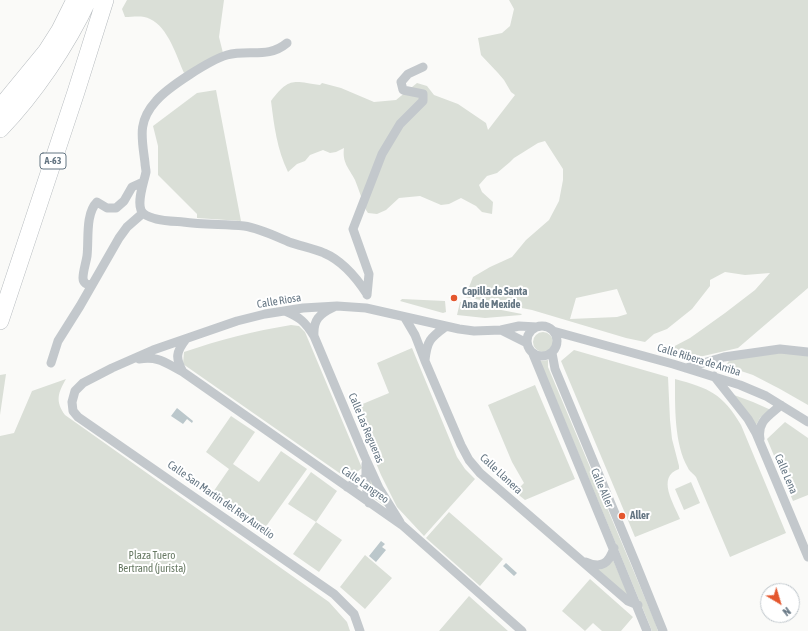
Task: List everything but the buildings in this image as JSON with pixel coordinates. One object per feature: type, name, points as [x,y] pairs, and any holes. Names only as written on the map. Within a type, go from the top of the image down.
[{"type":"highway","points":[[31,69],[43,44],[68,0]]},
{"type":"highway","points":[[0,108],[46,52],[60,30],[75,0]]},
{"type":"highway","points":[[0,129],[37,85],[73,30],[88,0]]},
{"type":"highway","name":"A-63","points":[[0,321],[105,0]]},
{"type":"street","points":[[287,43],[281,48],[267,54],[240,53],[225,56],[197,70],[168,89],[156,101],[145,117],[141,135],[146,171],[141,195],[141,210],[145,216],[157,219],[202,224],[244,226],[324,253],[337,260],[349,270],[360,282],[367,294]]},
{"type":"street","points":[[366,308],[369,274],[353,229],[382,154],[400,124],[423,101],[423,94],[403,90],[401,82],[408,74],[423,67]]},
{"type":"street","points":[[91,286],[84,282],[83,277],[87,258],[87,232],[93,206],[97,202],[107,208],[116,208],[124,200],[132,187],[143,182]]},
{"type":"street","points":[[51,363],[58,341],[101,271],[119,238],[127,227],[143,212]]},
{"type":"street","points":[[314,336],[313,327],[315,321],[325,312],[336,306]]},
{"type":"street","name":"Calle Riosa","points":[[75,391],[82,383],[153,350],[237,321],[283,311],[336,306],[366,308],[445,327],[474,331],[501,330],[520,326],[537,327]]},
{"type":"street","name":"Calle Las Regueras","points":[[283,311],[302,319],[314,336],[379,488],[402,525]]},
{"type":"street","name":"Calle Llanera","points":[[405,318],[415,335],[461,445],[469,460],[480,473],[628,601],[638,605]]},
{"type":"street","points":[[544,326],[553,330],[557,337],[557,344],[552,353],[543,357],[533,354],[528,348],[527,343],[532,329],[544,326]]},
{"type":"street","points":[[425,361],[427,346],[433,336],[445,327]]},
{"type":"street","name":"Calle Riosa","points":[[501,330],[527,343]]},
{"type":"street","name":"Calle Ribera de Arriba","points":[[553,330],[714,376],[740,385],[766,396],[808,422]]},
{"type":"street","points":[[557,344],[576,337]]},
{"type":"street","points":[[183,372],[177,362],[179,349],[186,339]]},
{"type":"street","points":[[686,368],[724,357],[780,349],[808,352]]},
{"type":"street","name":"Calle Aller","points":[[552,353],[555,370],[663,631]]},
{"type":"street","name":"Calle Aller","points":[[533,354],[638,605],[647,631]]},
{"type":"street","name":"Calle Langreo","points":[[131,360],[148,358],[159,359],[183,372],[402,525],[522,631]]},
{"type":"street","name":"Calle Lena","points":[[714,376],[748,419],[761,444],[808,557]]},
{"type":"street","name":"Calle San Martín del Rey Aurelio","points":[[75,391],[72,402],[73,411],[78,417],[334,594],[354,614],[360,631]]},
{"type":"street","name":"Calle Lena","points":[[761,444],[759,430],[762,422],[781,405]]},
{"type":"street","points":[[364,455],[367,467],[366,486],[369,503]]},
{"type":"street","points":[[347,487],[359,482],[367,476]]},
{"type":"street","name":"Calle Llanera","points":[[581,560],[594,566],[603,564],[610,559],[614,548]]},
{"type":"green space","points":[[127,0],[224,0],[219,37],[223,53],[184,73],[167,35],[156,23],[144,17],[125,17],[122,9]]},
{"type":"green space","points":[[509,0],[808,0],[808,288],[738,348],[699,357],[669,349],[690,338],[725,313],[755,290],[770,273],[745,275],[725,272],[710,280],[710,286],[692,309],[667,329],[654,334],[645,342],[626,338],[532,310],[465,297],[473,277],[512,257],[526,240],[549,220],[559,201],[563,180],[563,169],[545,141],[538,143],[514,158],[497,173],[487,176],[479,185],[482,192],[493,202],[492,214],[482,212],[476,206],[461,198],[449,204],[441,205],[420,196],[399,198],[386,210],[377,214],[368,213],[355,180],[345,162],[344,148],[336,152],[330,153],[323,150],[310,155],[305,161],[297,164],[288,172],[279,146],[271,101],[282,88],[292,82],[320,85],[322,83],[341,88],[374,102],[396,100],[417,83],[427,86],[434,95],[458,104],[486,123],[488,130],[515,95],[511,92],[504,80],[481,55],[478,38],[502,33],[510,26],[514,9]],"holes":[[[617,289],[627,314],[617,317],[570,319],[576,298]]]},
{"type":"green space","points":[[216,90],[241,221],[197,218],[197,214],[158,175],[158,146],[153,126],[197,93]]},
{"type":"green space","points":[[402,299],[445,301],[446,312],[443,313],[400,301]]},
{"type":"green space","points":[[460,302],[522,314],[485,318],[457,315]]},
{"type":"green space","points":[[291,325],[299,326],[305,332],[362,468],[348,479],[183,364],[184,352],[237,336]]},
{"type":"green space","points":[[539,332],[547,332],[553,338],[553,346],[547,352],[539,352],[533,346],[533,338]]},
{"type":"green space","points":[[412,348],[457,457],[465,469],[475,479],[424,536],[397,507],[381,475],[353,408],[389,393],[377,363]]},
{"type":"green space","points":[[574,350],[668,377],[672,439],[679,469],[672,473],[668,484],[671,499],[680,519],[635,537],[561,361]]},
{"type":"green space","points":[[778,351],[808,355],[808,405],[753,375],[729,367],[727,364],[730,359]]},
{"type":"green space","points":[[548,360],[548,367],[658,631],[652,631],[540,361]]},
{"type":"green space","points":[[6,374],[0,415],[0,375]]},
{"type":"green space","name":"Plaza Tuero Bertrand (jurista)","points":[[66,379],[59,397],[60,405],[65,415],[329,602],[347,622],[350,631],[0,631],[0,436],[14,433],[32,391]]},
{"type":"green space","points":[[675,379],[706,389],[721,399],[734,414],[741,425],[786,533],[730,557],[696,477],[689,469],[683,458],[676,425]]},
{"type":"green space","points":[[535,385],[575,479],[525,500],[515,492],[524,483],[512,462],[488,405]]},
{"type":"green space","points":[[734,395],[771,410],[760,418],[755,427]]},
{"type":"green space","points":[[231,416],[255,432],[233,464],[259,482],[281,451],[307,469],[262,532],[211,495],[229,469],[206,452]]},
{"type":"green space","points":[[785,422],[808,438],[808,495],[793,501],[767,439]]},
{"type":"green space","points":[[311,472],[337,491],[316,522],[288,504]]},
{"type":"green space","points":[[372,478],[385,506],[372,497],[369,483]]},
{"type":"green space","points":[[691,482],[700,503],[684,510],[675,489]]},
{"type":"green space","points":[[449,512],[503,559],[480,586],[426,538]]},
{"type":"green space","points":[[316,522],[342,540],[319,572],[293,554]]},
{"type":"green space","points":[[365,555],[392,578],[365,609],[340,587]]},
{"type":"green space","points":[[613,560],[629,597],[595,569],[606,567]]},
{"type":"green space","points":[[590,579],[633,617],[621,631],[602,631],[593,623],[585,631],[562,611]]},
{"type":"green space","points":[[469,596],[508,631],[439,631]]},
{"type":"shaded area","points":[[177,408],[193,421],[192,423],[187,419],[183,424],[171,416]]},
{"type":"shaded area","points":[[381,541],[385,544],[382,547],[386,550],[376,562],[369,556]]},
{"type":"shaded area","points":[[506,563],[517,573],[514,576],[503,566]]},
{"type":"place","name":"Capilla de Santa Ana de Mexide","points":[[454,298]]},
{"type":"place","name":"Aller","points":[[622,516]]}]
